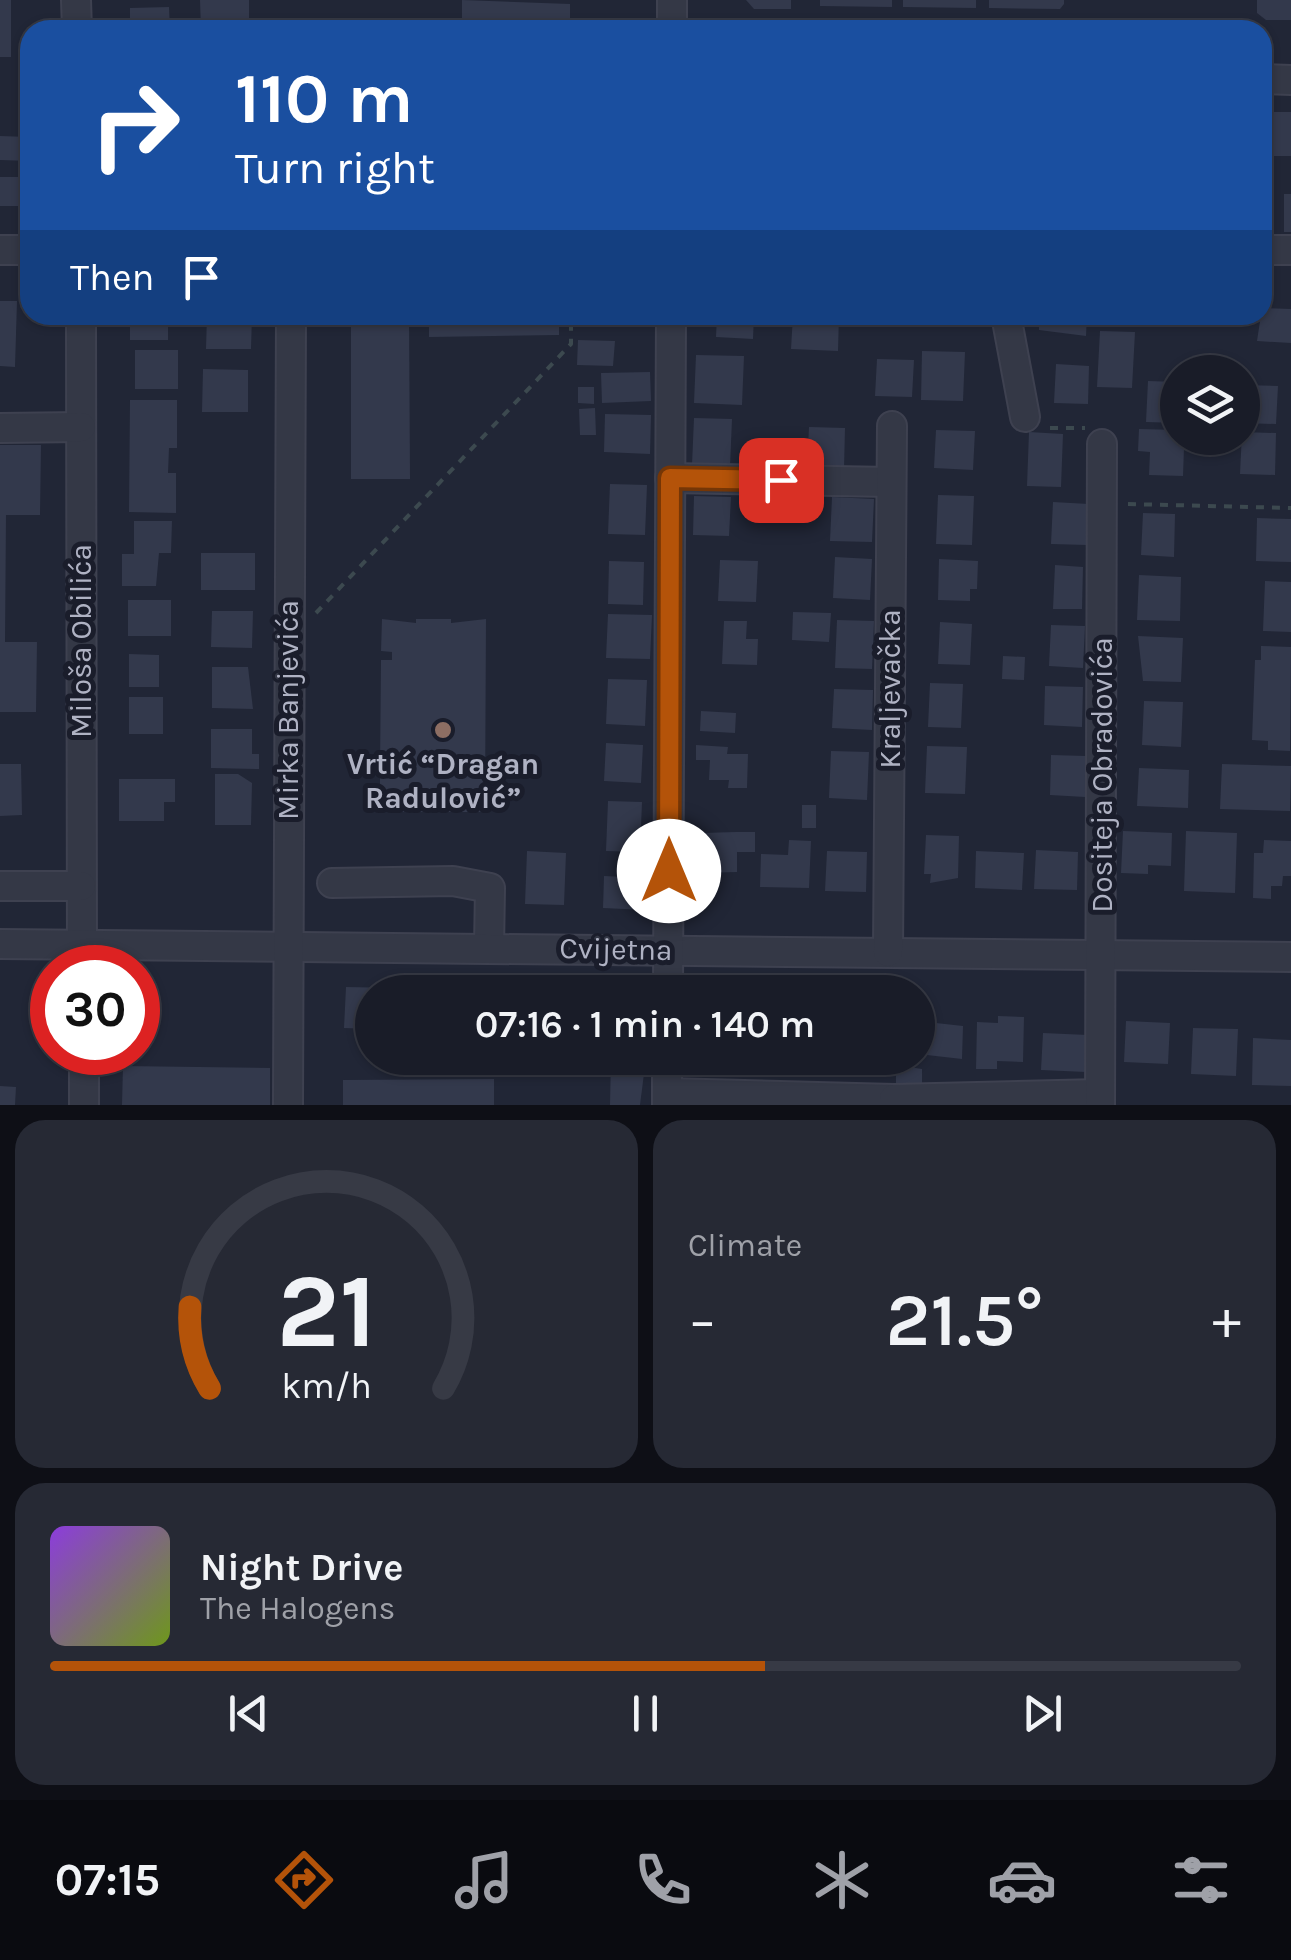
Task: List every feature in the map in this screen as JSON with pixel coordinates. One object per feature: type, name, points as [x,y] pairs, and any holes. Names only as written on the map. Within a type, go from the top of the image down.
[{"type":"street","name":"Miloša Obilića","points":[[81,325],[81,945]]},
{"type":"street","name":"Mirka Banjevića","points":[[288,1105],[291,325]]},
{"type":"street","points":[[668,975],[671,325]]},
{"type":"street","points":[[1008,325],[1025,417]]},
{"type":"street","name":"Kraljevačka","points":[[888,952],[892,426]]},
{"type":"street","points":[[0,428],[81,427]]},
{"type":"street","name":"Dositeja Obradovića","points":[[1100,1100],[1102,444]]},
{"type":"street","points":[[670,478],[892,482]]},
{"type":"street","points":[[332,883],[454,881],[490,888],[489,948]]},
{"type":"street","points":[[0,886],[80,886]]},
{"type":"street","name":"Cvijetna","points":[[0,944],[30,948]]},
{"type":"street","name":"Cvijetna","points":[[160,952],[289,946],[1291,957]]},
{"type":"street","points":[[84,1075],[84,1105]]},
{"type":"street","points":[[667,1099],[1100,1100]]},
{"type":"path","points":[[287,644],[572,344],[571,325]]},
{"type":"path","points":[[1025,417],[1034,427],[1095,428],[1102,444]]},
{"type":"path","points":[[1104,504],[1291,508]]},
{"type":"building","points":[[0,0],[11,0],[11,57],[0,57]]},
{"type":"building","points":[[200,0],[249,0],[249,20],[201,20]]},
{"type":"building","points":[[462,0],[570,4],[570,20],[462,20]]},
{"type":"building","points":[[746,0],[791,0],[791,9],[754,9]]},
{"type":"building","points":[[820,0],[892,0],[892,7],[820,6]]},
{"type":"building","points":[[903,0],[976,0],[976,8],[903,7]]},
{"type":"building","points":[[989,0],[1064,0],[1064,4],[1060,9],[989,8]]},
{"type":"building","points":[[1257,0],[1291,0],[1291,20],[1266,20],[1257,13]]},
{"type":"building","points":[[169,7],[170,20],[130,20],[130,8]]},
{"type":"building","points":[[1272,112],[1291,112],[1291,156],[1272,156]]},
{"type":"building","points":[[0,136],[20,137],[20,161],[0,160]]},
{"type":"building","points":[[0,177],[19,177],[19,206],[0,206]]},
{"type":"building","points":[[1284,194],[1291,194],[1291,232],[1284,232]]},
{"type":"building","points":[[0,301],[17,301],[15,367],[0,366]]},
{"type":"building","points":[[1272,308],[1291,309],[1291,343],[1257,341],[1259,325],[1272,325]]},
{"type":"building","points":[[130,325],[168,325],[168,340],[130,340]]},
{"type":"building","points":[[207,325],[252,325],[251,349],[206,349]]},
{"type":"building","points":[[351,325],[409,325],[410,479],[351,479]]},
{"type":"building","points":[[429,325],[559,325],[559,335],[429,337]]},
{"type":"building","points":[[717,325],[754,325],[753,339],[716,337]]},
{"type":"building","points":[[792,325],[839,325],[838,351],[791,349]]},
{"type":"building","points":[[1039,325],[1087,325],[1086,336],[1039,330]]},
{"type":"building","points":[[1100,331],[1135,332],[1132,388],[1097,387]]},
{"type":"building","points":[[578,340],[615,341],[613,366],[577,365]]},
{"type":"building","points":[[135,350],[178,350],[178,389],[135,389]]},
{"type":"building","points":[[922,351],[965,352],[963,401],[921,400]]},
{"type":"building","points":[[696,355],[744,356],[742,405],[694,403]]},
{"type":"building","points":[[877,359],[914,360],[912,397],[875,396]]},
{"type":"building","points":[[1056,364],[1089,366],[1088,404],[1054,403]]},
{"type":"building","points":[[203,369],[248,370],[248,412],[202,412]]},
{"type":"building","points":[[650,372],[651,401],[602,403],[601,373]]},
{"type":"building","points":[[1148,381],[1160,381],[1160,422],[1146,422]]},
{"type":"building","points":[[1260,386],[1278,386],[1276,424],[1260,424]]},
{"type":"building","points":[[578,387],[594,387],[594,404],[578,403]]},
{"type":"building","points":[[130,400],[177,400],[177,448],[169,448],[168,473],[176,473],[176,513],[129,512]]},
{"type":"building","points":[[595,408],[596,435],[580,435],[579,409]]},
{"type":"building","points":[[605,414],[651,415],[650,454],[604,452]]},
{"type":"building","points":[[694,418],[732,419],[730,467],[692,465]]},
{"type":"building","points":[[809,427],[845,428],[844,469],[807,468]]},
{"type":"building","points":[[1139,429],[1160,430],[1160,455],[1184,455],[1183,476],[1149,475],[1150,452],[1138,451]]},
{"type":"building","points":[[936,430],[975,431],[973,470],[934,468]]},
{"type":"building","points":[[1029,432],[1063,434],[1061,487],[1027,486]]},
{"type":"building","points":[[1260,433],[1276,433],[1275,475],[1240,474],[1241,455],[1260,455]]},
{"type":"building","points":[[0,445],[41,445],[40,515],[6,515],[5,642],[37,642],[36,712],[0,712]]},
{"type":"building","points":[[610,484],[647,485],[645,535],[608,534]]},
{"type":"building","points":[[938,495],[974,496],[972,545],[936,544]]},
{"type":"building","points":[[694,496],[731,497],[729,536],[693,535]]},
{"type":"building","points":[[832,497],[874,499],[872,542],[830,541]]},
{"type":"building","points":[[1053,502],[1089,504],[1087,545],[1051,544]]},
{"type":"building","points":[[1143,513],[1175,514],[1174,557],[1141,555]]},
{"type":"building","points":[[1257,518],[1291,519],[1291,562],[1256,561]]},
{"type":"building","points":[[134,521],[172,521],[171,553],[159,553],[156,586],[122,586],[122,554],[134,554]]},
{"type":"building","points":[[201,553],[255,553],[255,590],[201,590]]},
{"type":"building","points":[[835,557],[872,559],[870,600],[833,598]]},
{"type":"building","points":[[939,559],[978,561],[977,589],[970,589],[970,601],[938,600]]},
{"type":"building","points":[[720,560],[758,561],[756,602],[718,601]]},
{"type":"building","points":[[609,561],[644,562],[643,605],[608,604]]},
{"type":"building","points":[[1055,565],[1083,567],[1082,609],[1053,609]]},
{"type":"building","points":[[1139,575],[1181,577],[1180,621],[1137,620]]},
{"type":"building","points":[[1265,581],[1291,582],[1291,632],[1263,631]]},
{"type":"building","points":[[128,600],[171,600],[171,636],[128,636]]},
{"type":"building","points":[[212,611],[253,611],[252,648],[211,647]]},
{"type":"building","points":[[793,612],[831,613],[829,642],[792,640]]},
{"type":"building","points":[[608,614],[652,615],[650,659],[606,658]]},
{"type":"building","points":[[382,619],[416,623],[416,619],[451,619],[451,623],[486,619],[485,812],[462,812],[462,806],[451,806],[451,812],[415,812],[414,806],[404,806],[404,812],[380,811],[380,778],[392,778],[392,770],[380,770],[381,660],[392,660],[392,652],[381,651]]},
{"type":"building","points":[[837,620],[874,621],[872,669],[835,668]]},
{"type":"building","points":[[724,621],[747,621],[746,639],[758,639],[757,665],[722,664]]},
{"type":"building","points":[[940,622],[972,624],[970,665],[938,664]]},
{"type":"building","points":[[1051,625],[1085,626],[1083,668],[1049,666]]},
{"type":"building","points":[[1138,636],[1183,638],[1181,682],[1143,681]]},
{"type":"building","points":[[1261,646],[1291,647],[1290,751],[1268,750],[1268,741],[1252,740],[1255,660],[1261,660]]},
{"type":"building","points":[[129,654],[159,655],[159,687],[129,687]]},
{"type":"building","points":[[1003,656],[1025,657],[1024,680],[1002,679]]},
{"type":"building","points":[[212,667],[248,667],[253,709],[212,708]]},
{"type":"building","points":[[608,679],[647,680],[645,726],[606,724]]},
{"type":"building","points":[[930,683],[963,684],[961,728],[928,727]]},
{"type":"building","points":[[1045,686],[1083,687],[1082,727],[1044,725]]},
{"type":"building","points":[[834,689],[873,690],[872,730],[832,728]]},
{"type":"building","points":[[129,697],[163,697],[163,734],[129,734]]},
{"type":"building","points":[[1144,701],[1183,702],[1181,747],[1142,745]]},
{"type":"building","points":[[701,711],[736,713],[735,733],[700,731]]},
{"type":"building","points":[[211,729],[252,729],[252,754],[259,754],[259,769],[211,768]]},
{"type":"building","points":[[606,743],[643,745],[641,783],[604,781]]},
{"type":"building","points":[[696,745],[728,747],[727,754],[748,754],[747,788],[728,788],[729,780],[709,780],[710,760],[696,760]]},
{"type":"building","points":[[927,746],[967,747],[965,794],[925,793]]},
{"type":"building","points":[[831,751],[869,752],[867,800],[829,798]]},
{"type":"building","points":[[1051,755],[1086,756],[1085,797],[1050,795]]},
{"type":"building","points":[[0,764],[21,764],[22,815],[0,816]]},
{"type":"building","points":[[1222,764],[1291,766],[1290,811],[1220,809]]},
{"type":"building","points":[[1139,768],[1189,770],[1188,808],[1137,806]]},
{"type":"building","points":[[215,774],[238,774],[252,783],[251,825],[215,825]]},
{"type":"building","points":[[119,779],[175,779],[175,802],[164,802],[164,821],[119,821]]},
{"type":"building","points":[[608,801],[642,802],[640,852],[606,851]]},
{"type":"building","points":[[802,805],[816,805],[816,828],[802,828]]},
{"type":"building","points":[[1123,831],[1172,833],[1171,866],[1148,865],[1148,874],[1121,873]]},
{"type":"building","points":[[1186,831],[1237,833],[1235,893],[1184,891]]},
{"type":"building","points":[[755,832],[755,852],[737,852],[737,872],[703,873],[702,833]]},
{"type":"building","points":[[926,835],[959,836],[958,878],[930,883],[931,874],[924,874]]},
{"type":"building","points":[[789,840],[811,841],[809,888],[760,887],[761,854],[788,855]]},
{"type":"building","points":[[1264,840],[1291,841],[1291,876],[1283,876],[1282,886],[1271,886],[1271,899],[1253,898],[1254,853],[1263,853]]},
{"type":"building","points":[[1036,850],[1078,852],[1077,890],[1034,889]]},
{"type":"building","points":[[527,851],[566,853],[564,905],[525,904]]},
{"type":"building","points":[[827,851],[867,852],[866,892],[825,891]]},
{"type":"building","points":[[976,851],[1024,853],[1022,890],[975,888]]},
{"type":"building","points":[[604,876],[646,878],[645,910],[603,908]]},
{"type":"building","points":[[346,987],[355,987],[355,1028],[344,1028]]},
{"type":"building","points":[[998,1016],[1024,1017],[1023,1062],[997,1061],[997,1069],[976,1069],[977,1022],[998,1023]]},
{"type":"building","points":[[1126,1021],[1170,1023],[1168,1064],[1124,1062]]},
{"type":"building","points":[[935,1023],[963,1026],[962,1059],[935,1056]]},
{"type":"building","points":[[1193,1028],[1238,1029],[1236,1076],[1191,1074]]},
{"type":"building","points":[[1043,1033],[1088,1035],[1086,1072],[1041,1070]]},
{"type":"building","points":[[1253,1038],[1291,1040],[1291,1086],[1252,1085]]},
{"type":"building","points":[[160,1067],[270,1068],[270,1105],[122,1105],[123,1075],[160,1075]]},
{"type":"building","points":[[611,1075],[644,1075],[640,1105],[610,1105]]},
{"type":"building","points":[[896,1075],[922,1075],[922,1083],[896,1083]]},
{"type":"building","points":[[494,1079],[494,1105],[343,1105],[343,1080]]},
{"type":"building","points":[[0,1086],[16,1087],[15,1105],[0,1105]]},
{"type":"place","name":"Vrtić “Dragan Radulović”","points":[[443,730]]},
{"type":"route","points":[[669,871],[670,478],[781,480]]}]
